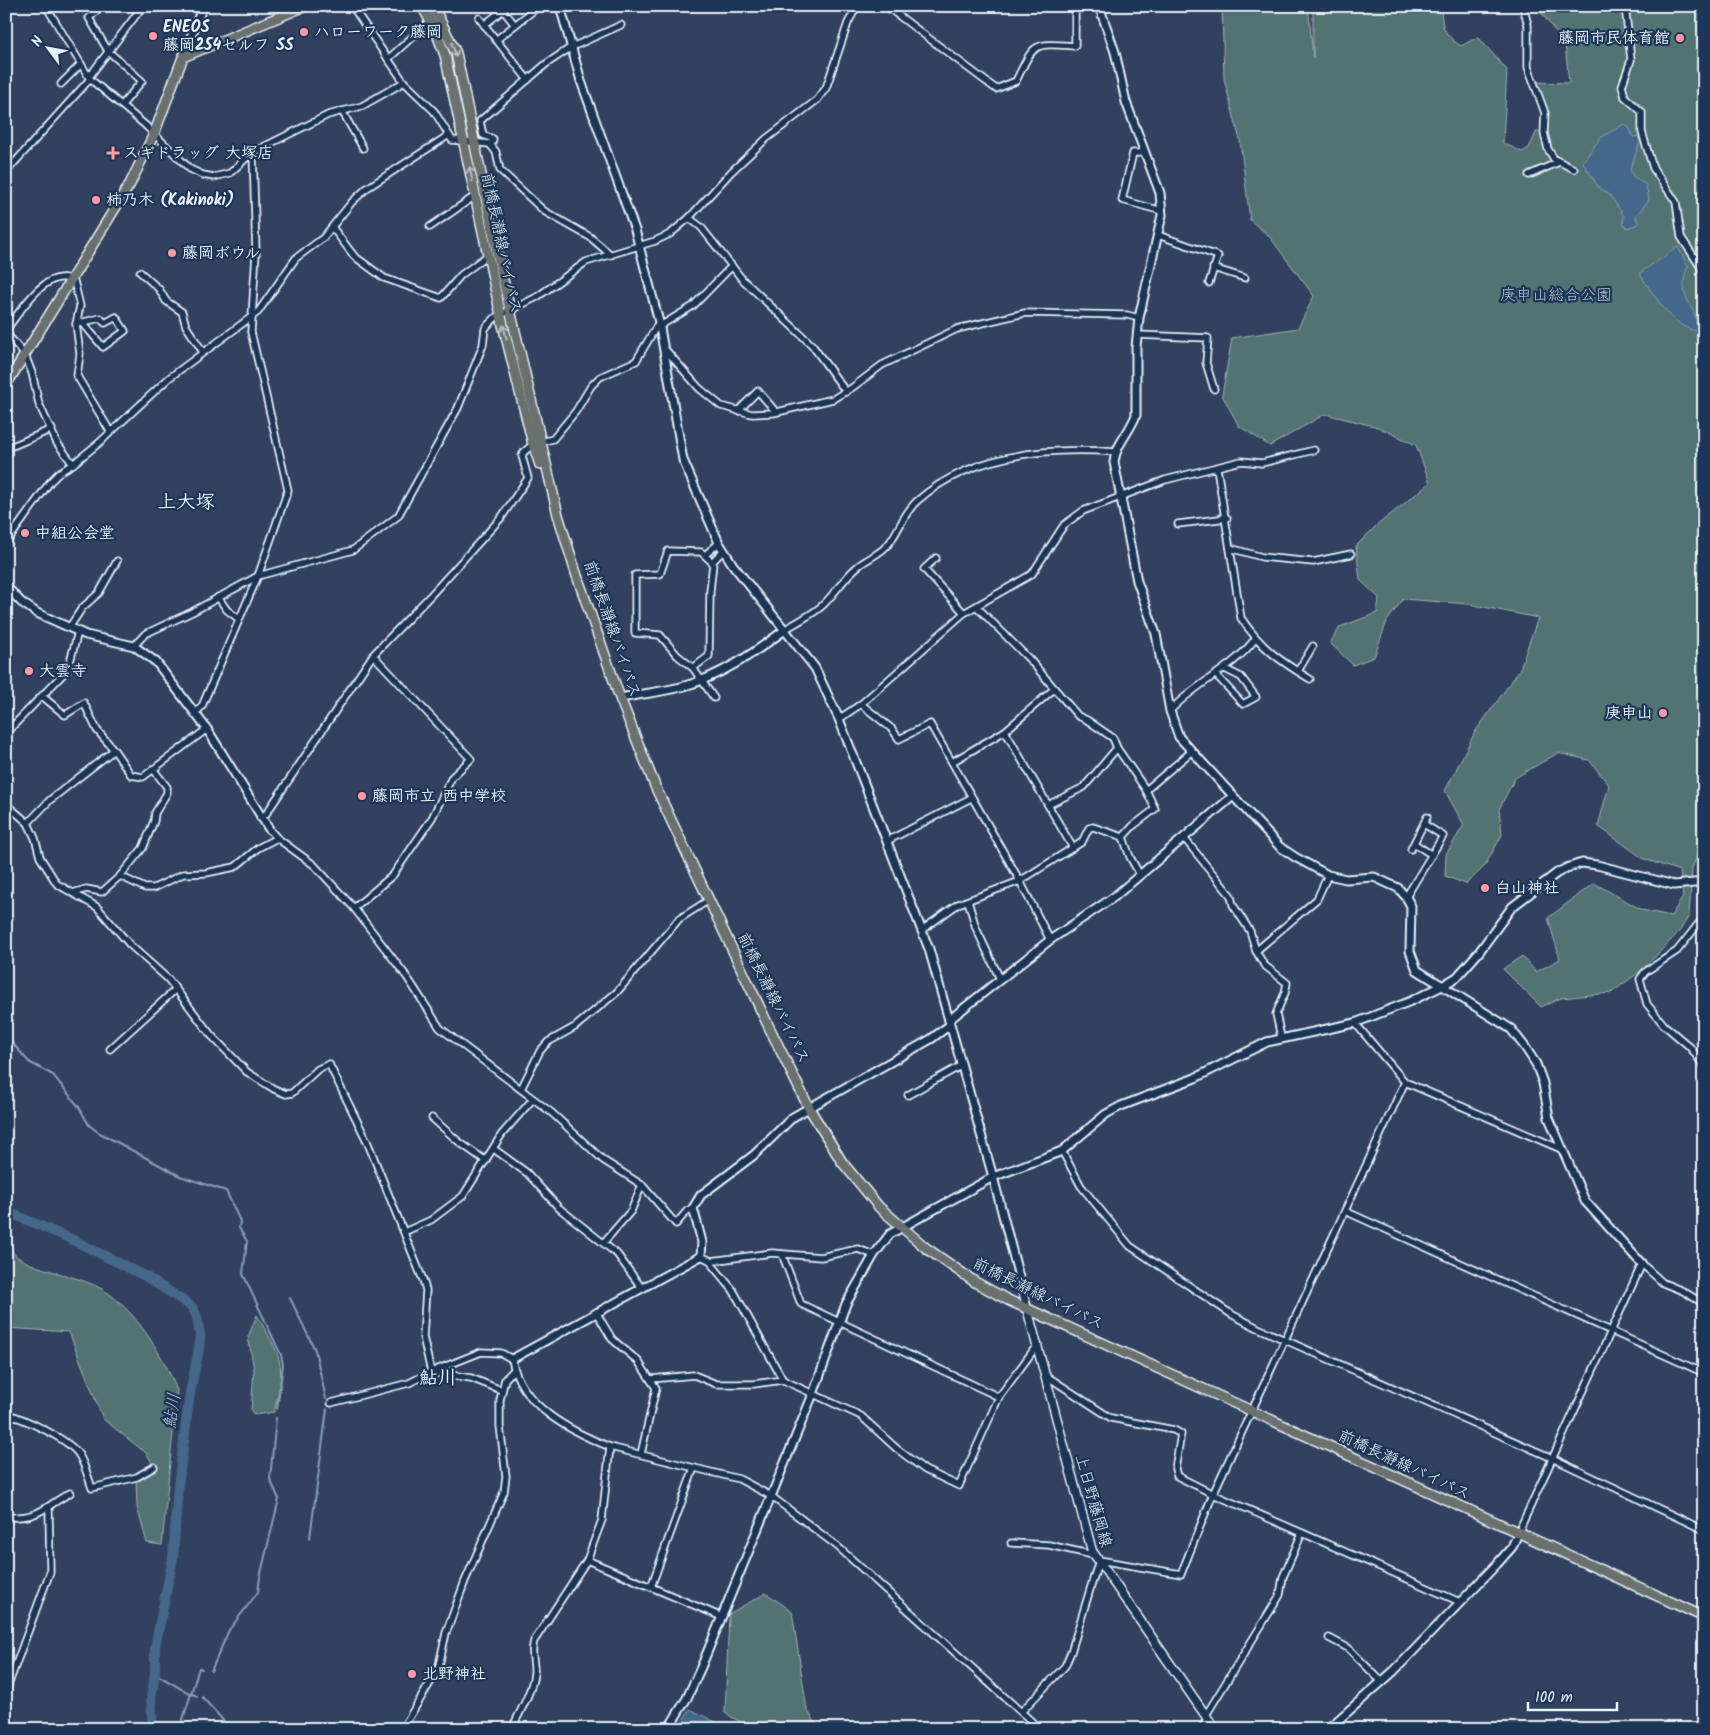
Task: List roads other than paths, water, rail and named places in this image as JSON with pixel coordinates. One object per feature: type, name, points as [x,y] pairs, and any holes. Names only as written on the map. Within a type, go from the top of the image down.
[{"type":"main road","points":[[6,385],[130,184],[154,134],[183,57],[305,6]]},
{"type":"main road","name":"前橋長瀞線バイパス","points":[[422,6],[431,20],[445,55],[468,141],[536,444],[620,698],[655,786],[809,1108],[828,1142],[855,1180],[901,1227],[926,1248],[975,1282],[1027,1308],[1251,1411],[1704,1617]]},
{"type":"main road","name":"前橋長瀞線バイパス","points":[[433,6],[456,53],[475,196],[488,255],[506,313]]},
{"type":"main road","name":"上日野藤岡線","points":[[1027,1308],[1095,1558],[1215,1729]]},
{"type":"street","points":[[46,6],[90,78],[154,134],[190,169],[211,177],[230,173],[253,152],[328,115],[362,106],[404,82]]},
{"type":"street","points":[[102,6],[89,18],[108,51],[142,81],[122,106]]},
{"type":"street","points":[[6,172],[90,78],[108,51],[143,6]]},
{"type":"street","points":[[183,57],[203,6]]},
{"type":"street","points":[[352,6],[404,82],[434,111],[452,140],[491,146],[496,152],[500,170],[544,211],[590,237],[611,255]]},
{"type":"street","points":[[496,40],[539,6]]},
{"type":"street","points":[[560,6],[570,48],[629,209],[640,247],[664,348],[683,460],[719,543],[816,668],[839,719],[929,949],[993,1177],[1027,1308]]},
{"type":"street","points":[[134,646],[145,634],[192,612],[258,576],[353,550],[398,516],[458,408],[483,345],[485,329],[495,318],[537,296],[586,262],[640,247],[670,234],[689,218],[730,172],[766,139],[817,100],[826,88],[848,23],[857,6]]},
{"type":"street","points":[[886,6],[996,89],[1016,81],[1031,51],[1037,46],[1045,44],[1076,46],[1075,9],[1079,6]]},
{"type":"street","points":[[1099,6],[1115,52],[1126,102],[1160,193],[1162,211],[1139,318],[1136,415],[1133,424],[1115,452],[1115,470],[1137,581],[1161,652],[1170,711],[1179,737],[1280,847],[1328,875],[1346,878],[1374,877],[1398,888],[1411,906],[1412,960],[1417,970],[1511,1030],[1536,1064],[1543,1083],[1549,1118],[1585,1201],[1642,1264],[1663,1283],[1683,1291],[1704,1304]]},
{"type":"street","points":[[1524,6],[1528,25],[1530,73],[1545,113],[1544,133],[1548,148],[1554,159],[1574,170]]},
{"type":"street","points":[[1625,6],[1630,60],[1622,86],[1625,97],[1642,112],[1642,132],[1653,168],[1676,202],[1681,237],[1704,272]]},
{"type":"street","points":[[484,25],[502,10],[515,25]]},
{"type":"street","points":[[479,18],[528,80]]},
{"type":"street","points":[[388,60],[431,20]]},
{"type":"street","points":[[491,146],[494,138],[483,135],[480,121],[528,80],[570,48],[621,25]]},
{"type":"street","points":[[61,84],[81,64]]},
{"type":"street","points":[[342,111],[364,148]]},
{"type":"street","points":[[6,543],[50,482],[73,464],[169,378],[258,312],[296,258],[323,238],[352,202],[367,188],[449,135]]},
{"type":"street","points":[[196,713],[202,706],[258,576],[288,490],[251,332],[256,253],[253,152]]},
{"type":"street","points":[[1145,153],[1133,153],[1122,200],[1162,211]]},
{"type":"street","points":[[1529,175],[1559,162]]},
{"type":"street","points":[[430,227],[475,196]]},
{"type":"street","points":[[689,218],[701,228],[742,279],[812,345],[846,392]]},
{"type":"street","points":[[332,227],[354,256],[368,268],[384,278],[441,298],[461,275],[488,255]]},
{"type":"street","points":[[1158,235],[1218,256],[1209,283]]},
{"type":"street","points":[[260,818],[266,814],[373,654],[430,596],[501,518],[528,478],[522,456],[536,444],[553,440],[576,411],[595,381],[636,360],[659,324],[693,306],[732,266]]},
{"type":"street","points":[[1214,268],[1245,278]]},
{"type":"street","points":[[140,272],[159,290],[166,301],[182,312],[186,326],[204,352]]},
{"type":"street","points":[[73,464],[57,442],[38,404],[32,373],[25,355],[6,332],[40,288],[54,279],[64,277],[74,281],[80,306],[76,324],[80,354],[77,376],[110,431]]},
{"type":"street","points":[[664,348],[708,397],[720,406],[752,414],[776,412],[833,399],[846,392],[886,363],[957,329],[995,319],[1036,312],[1127,315],[1139,318]]},
{"type":"street","points":[[76,324],[82,322],[100,318],[106,323],[116,318],[126,331],[103,347],[82,322]]},
{"type":"street","points":[[1137,335],[1208,338],[1206,363],[1214,389]]},
{"type":"street","points":[[738,411],[758,391],[776,412]]},
{"type":"street","points":[[6,447],[52,429]]},
{"type":"street","points":[[620,698],[682,687],[733,665],[823,604],[857,566],[882,551],[890,542],[912,506],[953,476],[982,464],[1066,450],[1115,452]]},
{"type":"street","points":[[839,719],[861,704],[964,613],[1034,572],[1067,522],[1083,510],[1165,480],[1241,461],[1262,463],[1314,450]]},
{"type":"street","points":[[1218,468],[1241,618],[1255,639],[1277,659],[1310,678]]},
{"type":"street","points":[[1178,524],[1227,518]]},
{"type":"street","points":[[705,555],[719,543]]},
{"type":"street","points":[[1230,548],[1262,557],[1313,562],[1351,554]]},
{"type":"street","points":[[693,668],[709,656],[712,562],[724,550]]},
{"type":"street","points":[[712,562],[701,552],[668,551],[660,574],[635,575],[635,632],[660,635],[677,655],[693,668],[714,698]]},
{"type":"street","points":[[936,558],[924,569],[964,613]]},
{"type":"street","points":[[69,628],[82,608],[98,593],[117,560]]},
{"type":"street","points":[[6,586],[21,602],[37,613],[78,632],[134,646],[150,656],[162,668],[207,729],[260,818],[277,838],[314,866],[354,908],[407,977],[440,1028],[552,1112],[603,1160],[642,1185],[676,1224],[687,1211],[693,1208],[702,1195],[754,1155],[793,1117],[931,1039],[1050,940],[1114,897],[1233,796]]},
{"type":"street","points":[[218,597],[227,610],[239,619]]},
{"type":"street","points":[[977,607],[1030,660],[1078,716],[1113,738],[1117,748],[1146,790],[1155,809],[1133,826],[1123,837]]},
{"type":"street","points":[[6,733],[70,666],[78,632]]},
{"type":"street","points":[[1170,711],[1178,702],[1225,668],[1255,639]]},
{"type":"street","points":[[1298,671],[1313,646]]},
{"type":"street","points":[[354,908],[393,875],[432,818],[452,777],[471,759],[373,654]]},
{"type":"street","points":[[1216,675],[1243,704],[1256,698],[1241,677],[1225,668]]},
{"type":"street","points":[[952,762],[1005,731],[1054,689]]},
{"type":"street","points":[[42,696],[65,715],[84,703],[96,730],[114,750],[131,775],[143,777],[207,729]]},
{"type":"street","points":[[861,704],[892,729],[899,739],[930,724],[1020,881],[1050,940]]},
{"type":"street","points":[[1005,731],[1073,848]]},
{"type":"street","points":[[1048,805],[1084,787],[1117,748]]},
{"type":"street","points":[[28,823],[50,800],[114,750]]},
{"type":"street","points":[[1146,790],[1191,752]]},
{"type":"street","points":[[73,893],[86,889],[102,892],[120,876],[143,848],[154,821],[154,813],[167,793],[167,787],[153,769]]},
{"type":"street","points":[[887,841],[971,798]]},
{"type":"street","points":[[6,804],[28,823],[36,838],[40,857],[58,884],[97,907],[130,945],[152,962],[176,989],[212,1036],[247,1072],[282,1093],[292,1093],[318,1069],[329,1064],[367,1141],[426,1290],[422,1337],[431,1372]]},
{"type":"street","points":[[1427,817],[1413,847],[1432,854]]},
{"type":"street","points":[[1406,897],[1443,836],[1424,824]]},
{"type":"street","points":[[922,930],[958,904],[1020,881],[1082,842],[1089,828],[1093,827],[1123,837]]},
{"type":"street","points":[[1123,837],[1130,857],[1140,875]]},
{"type":"street","points":[[120,876],[145,888],[154,888],[183,874],[214,872],[235,867],[258,848],[277,838]]},
{"type":"street","points":[[1184,838],[1231,896],[1233,905],[1250,931],[1256,951],[1264,965],[1287,983],[1276,1014],[1281,1037]]},
{"type":"street","points":[[668,1729],[694,1685],[813,1394],[850,1295],[886,1238],[901,1227],[993,1177],[1062,1151],[1106,1114],[1122,1106],[1195,1078],[1281,1037],[1355,1023],[1411,1001],[1442,986],[1457,977],[1479,952],[1512,907],[1557,873],[1569,867],[1582,863],[1597,865],[1674,885],[1704,882]]},
{"type":"street","points":[[1256,951],[1317,899],[1328,875]]},
{"type":"street","points":[[521,1089],[540,1051],[548,1042],[575,1026],[617,992],[679,919],[709,900]]},
{"type":"street","points":[[968,901],[976,928],[1000,980]]},
{"type":"street","points":[[1704,917],[1677,951],[1645,972],[1640,979],[1647,1004],[1664,1026],[1690,1047],[1704,1066]]},
{"type":"street","points":[[110,1050],[176,989]]},
{"type":"street","points":[[1355,1023],[1405,1082],[1561,1149]]},
{"type":"street","points":[[908,1095],[962,1065]]},
{"type":"street","points":[[1011,1543],[1049,1546],[1099,1560],[1181,1574],[1213,1494],[1251,1411],[1287,1340],[1405,1082]]},
{"type":"street","points":[[404,1232],[431,1220],[463,1196],[502,1134],[533,1099]]},
{"type":"street","points":[[432,1118],[459,1142],[486,1161]]},
{"type":"street","points":[[494,1149],[527,1173],[559,1208],[617,1254],[641,1287]]},
{"type":"street","points":[[1062,1151],[1081,1186],[1130,1246],[1231,1314],[1552,1458],[1704,1530]]},
{"type":"street","points":[[604,1242],[631,1211],[642,1185]]},
{"type":"street","points":[[693,1208],[702,1242],[701,1256]]},
{"type":"street","points":[[1345,1211],[1704,1373]]},
{"type":"street","points":[[701,1256],[711,1261],[751,1255],[782,1254],[821,1257],[858,1249],[874,1255]]},
{"type":"street","points":[[782,1254],[801,1304],[999,1397]]},
{"type":"street","points":[[512,1359],[701,1256]]},
{"type":"street","points":[[711,1261],[733,1290],[783,1380]]},
{"type":"street","points":[[1328,1729],[1382,1682],[1507,1552],[1518,1533],[1642,1264]]},
{"type":"street","points":[[596,1312],[612,1339],[638,1361],[656,1388],[641,1454]]},
{"type":"street","points":[[651,1378],[694,1375],[716,1384],[754,1384],[783,1380],[861,1416],[897,1449],[926,1470],[959,1486],[999,1397],[1038,1344]]},
{"type":"street","points":[[331,1403],[410,1383],[431,1372],[487,1350],[501,1353],[512,1359]]},
{"type":"street","points":[[512,1359],[514,1370],[533,1402],[557,1421],[610,1447],[739,1479],[770,1496],[837,1546],[1039,1728]]},
{"type":"street","points":[[402,1729],[438,1670],[446,1633],[465,1581],[504,1492],[506,1481],[500,1426],[501,1390],[505,1379],[514,1370]]},
{"type":"street","points":[[431,1372],[471,1378],[501,1390]]},
{"type":"street","points":[[1045,1375],[1111,1418],[1174,1430],[1181,1434],[1176,1474],[1213,1494],[1460,1602]]},
{"type":"street","points":[[6,1414],[28,1420],[74,1449],[80,1457],[92,1488],[137,1477],[154,1467]]},
{"type":"street","points":[[512,1729],[534,1672],[531,1652],[534,1641],[587,1560],[602,1520],[610,1447]]},
{"type":"street","points":[[651,1588],[694,1468]]},
{"type":"street","points":[[6,1517],[27,1516],[49,1508],[70,1493]]},
{"type":"street","points":[[6,1691],[50,1572],[49,1508]]},
{"type":"street","points":[[1201,1729],[1280,1595],[1283,1577],[1302,1532]]},
{"type":"street","points":[[1020,1712],[1064,1666],[1071,1652],[1095,1558]]},
{"type":"street","points":[[587,1560],[722,1617]]},
{"type":"street","points":[[1329,1638],[1348,1648],[1382,1682]]},
{"type":"water","points":[[1624,124],[1630,129],[1633,137],[1638,136],[1640,142],[1630,169],[1633,176],[1646,185],[1649,200],[1636,216],[1638,224],[1628,228],[1623,224],[1624,216],[1610,195],[1598,187],[1583,162],[1600,138]]},
{"type":"water","points":[[1678,247],[1688,266],[1684,277],[1685,295],[1695,315],[1697,331],[1689,329],[1673,318],[1658,301],[1641,276],[1641,272]]},
{"type":"water","points":[[690,1709],[729,1729],[677,1729]]},
{"type":"waterway","points":[[6,880],[6,891]]},
{"type":"waterway","points":[[6,1036],[29,1062],[53,1075],[79,1107],[89,1125],[98,1132],[180,1176],[226,1191],[240,1221],[239,1228],[247,1241],[243,1274],[281,1355],[283,1365],[277,1409]]},
{"type":"waterway","name":"鮎川","points":[[6,1211],[71,1239],[145,1276],[192,1307],[197,1317],[200,1335],[199,1349],[190,1393],[178,1486],[173,1558],[155,1647],[155,1674],[151,1698],[153,1729]]},
{"type":"waterway","points":[[290,1298],[315,1350],[326,1399]]},
{"type":"waterway","points":[[310,1538],[327,1409]]},
{"type":"waterway","points":[[211,1671],[229,1630],[258,1592],[279,1499],[270,1479],[276,1418]]},
{"type":"waterway","points":[[180,1729],[199,1668],[202,1669]]},
{"type":"waterway","points":[[155,1674],[197,1696]]},
{"type":"waterway","points":[[202,1697],[231,1729]]},
{"type":"place","name":"ハローワーク藤岡","points":[[304,32]]},
{"type":"place","name":"ENEOS 藤岡254セルフ SS","points":[[153,36]]},
{"type":"place","name":"藤岡市民体育館","points":[[1680,38]]},
{"type":"place","name":"スギドラッグ 大塚店","points":[[113,153]]},
{"type":"place","name":"柿乃木 (Kakinoki)","points":[[96,200]]},
{"type":"place","name":"藤岡ボウル","points":[[172,253]]},
{"type":"place","name":"中組公会堂","points":[[25,533]]},
{"type":"place","name":"大雲寺","points":[[29,671]]},
{"type":"place","name":"庚申山","points":[[1663,713]]},
{"type":"place","name":"藤岡市立 西中学校","points":[[362,796]]},
{"type":"place","name":"白山神社","points":[[1485,888]]},
{"type":"place","name":"北野神社","points":[[412,1674]]},
{"type":"district","name":"上大塚","points":[[186,503]]},
{"type":"district","name":"鮎川","points":[[438,1379]]},
{"type":"park label","name":"庚申山総合公園","points":[[1556,295]]}]
